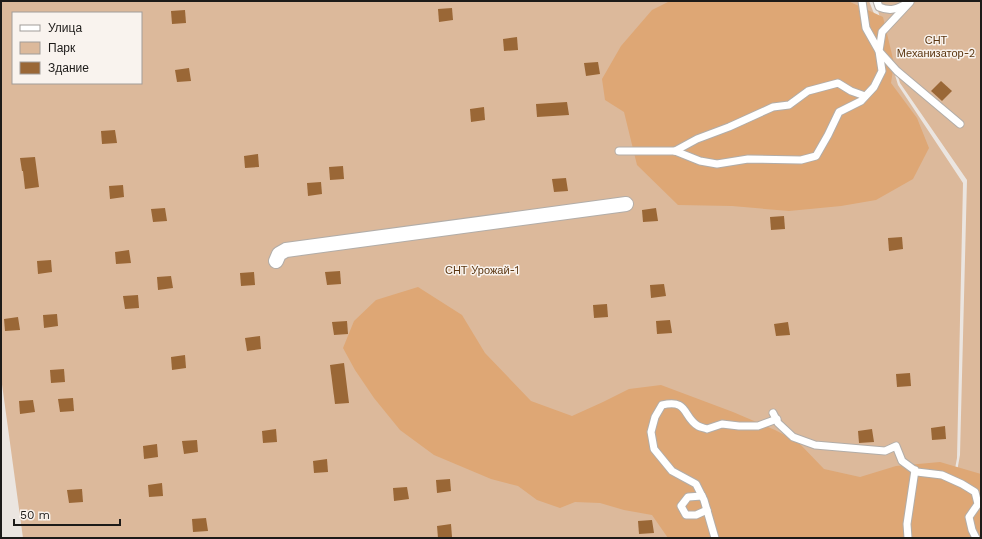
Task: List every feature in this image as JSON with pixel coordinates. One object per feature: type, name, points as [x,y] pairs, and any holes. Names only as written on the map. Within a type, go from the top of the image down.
[{"type":"street","points":[[276,261],[279,254],[286,250],[626,204]]},
{"type":"lane","points":[[862,1],[866,28],[879,51],[897,71],[960,124]]},
{"type":"lane","points":[[877,1],[879,7],[888,10],[897,9],[910,1]]},
{"type":"lane","points":[[619,150],[675,151],[700,161],[717,164],[748,159],[801,160],[816,156],[839,112],[861,101],[874,87],[882,71],[879,51],[882,32],[910,1]]},
{"type":"lane","points":[[675,151],[697,139],[730,127],[773,107],[789,105],[808,91],[838,83],[851,91],[866,96]]},
{"type":"lane","points":[[715,538],[708,510],[696,484],[672,471],[654,449],[651,432],[655,417],[662,405],[671,403],[680,405],[697,425],[707,429],[722,424],[758,426],[777,420]]},
{"type":"lane","points":[[773,413],[778,423],[794,437],[815,445],[885,451],[896,446],[902,461],[917,472],[942,475],[962,484],[974,492],[978,504],[969,516],[972,530],[976,538]]},
{"type":"lane","points":[[908,538],[908,524],[914,470]]},
{"type":"lane","points":[[702,496],[688,497],[681,506],[686,515],[696,516],[708,510]]},
{"type":"green space","name":"СНТ Урожай-1","points":[[1,1],[869,1],[885,41],[898,85],[963,183],[957,458],[945,523],[949,538],[23,538],[1,377]]},
{"type":"green space","name":"СНТ Механизатор-2","points":[[875,1],[981,1],[981,538],[948,521],[960,455],[967,180],[900,83]]},
{"type":"shaded area","points":[[670,1],[848,1],[883,17],[894,63],[891,83],[917,118],[929,148],[913,179],[876,200],[841,206],[789,211],[732,206],[678,205],[637,165],[624,112],[605,100],[602,79],[621,46],[652,10]]},
{"type":"shaded area","points":[[418,287],[462,315],[485,353],[531,401],[572,416],[629,389],[661,385],[733,412],[775,430],[798,442],[824,469],[860,477],[896,466],[940,462],[981,474],[981,538],[668,538],[652,515],[624,510],[600,503],[575,502],[560,508],[537,500],[518,486],[491,479],[434,455],[400,430],[374,398],[355,370],[343,348],[354,321],[376,300]]},
{"type":"building","points":[[452,8],[453,20],[439,22],[438,9]]},
{"type":"building","points":[[185,10],[186,23],[172,24],[171,11]]},
{"type":"building","points":[[517,37],[518,50],[504,51],[503,39]]},
{"type":"building","points":[[598,62],[600,74],[586,76],[584,63]]},
{"type":"building","points":[[189,68],[191,81],[177,82],[175,70]]},
{"type":"building","points":[[941,81],[952,91],[942,101],[931,91]]},
{"type":"building","points":[[567,102],[569,115],[537,117],[536,104]]},
{"type":"building","points":[[484,107],[485,120],[471,122],[470,109]]},
{"type":"building","points":[[115,130],[117,143],[102,144],[101,131]]},
{"type":"building","points":[[258,154],[259,167],[245,168],[244,156]]},
{"type":"building","points":[[35,157],[39,187],[25,189],[20,158]]},
{"type":"building","points":[[343,166],[344,179],[330,180],[329,167]]},
{"type":"building","points":[[566,178],[568,191],[554,192],[552,179]]},
{"type":"building","points":[[321,182],[322,194],[308,196],[307,183]]},
{"type":"building","points":[[123,185],[124,197],[110,199],[109,186]]},
{"type":"building","points":[[165,208],[167,221],[153,222],[151,209]]},
{"type":"building","points":[[656,208],[658,221],[643,222],[642,210]]},
{"type":"building","points":[[784,216],[785,229],[771,230],[770,217]]},
{"type":"building","points":[[902,237],[903,249],[889,251],[888,238]]},
{"type":"building","points":[[129,250],[131,263],[116,264],[115,252]]},
{"type":"building","points":[[51,260],[52,272],[38,274],[37,261]]},
{"type":"building","points":[[340,271],[341,284],[327,285],[325,272]]},
{"type":"building","points":[[254,272],[255,285],[241,286],[240,273]]},
{"type":"building","points":[[171,276],[173,288],[158,290],[157,277]]},
{"type":"building","points":[[664,284],[666,296],[651,298],[650,285]]},
{"type":"building","points":[[138,295],[139,308],[125,309],[123,296]]},
{"type":"building","points":[[607,304],[608,317],[594,318],[593,305]]},
{"type":"building","points":[[57,314],[58,326],[44,328],[43,315]]},
{"type":"building","points":[[18,317],[20,330],[5,331],[4,319]]},
{"type":"building","points":[[670,320],[672,333],[657,334],[656,321]]},
{"type":"building","points":[[347,321],[348,334],[334,335],[332,322]]},
{"type":"building","points":[[788,322],[790,335],[776,336],[774,324]]},
{"type":"building","points":[[260,336],[261,349],[247,351],[245,338]]},
{"type":"building","points":[[185,355],[186,368],[172,370],[171,357]]},
{"type":"building","points":[[344,363],[349,403],[335,404],[330,365]]},
{"type":"building","points":[[64,369],[65,382],[51,383],[50,370]]},
{"type":"building","points":[[910,373],[911,386],[897,387],[896,374]]},
{"type":"building","points":[[73,398],[74,411],[60,412],[58,399]]},
{"type":"building","points":[[33,400],[35,412],[20,414],[19,401]]},
{"type":"building","points":[[945,426],[946,439],[932,440],[931,428]]},
{"type":"building","points":[[276,429],[277,442],[263,443],[262,431]]},
{"type":"building","points":[[872,429],[874,442],[859,443],[858,431]]},
{"type":"building","points":[[197,440],[198,452],[184,454],[182,441]]},
{"type":"building","points":[[157,444],[158,457],[144,459],[143,446]]},
{"type":"building","points":[[327,459],[328,472],[314,473],[313,461]]},
{"type":"building","points":[[450,479],[451,491],[437,493],[436,480]]},
{"type":"building","points":[[162,483],[163,496],[149,497],[148,485]]},
{"type":"building","points":[[407,487],[409,499],[394,501],[393,488]]},
{"type":"building","points":[[82,489],[83,502],[69,503],[67,490]]},
{"type":"building","points":[[206,518],[208,531],[193,532],[192,519]]},
{"type":"building","points":[[652,520],[654,533],[639,534],[638,521]]},
{"type":"building","points":[[451,524],[452,537],[438,538],[437,526]]}]
